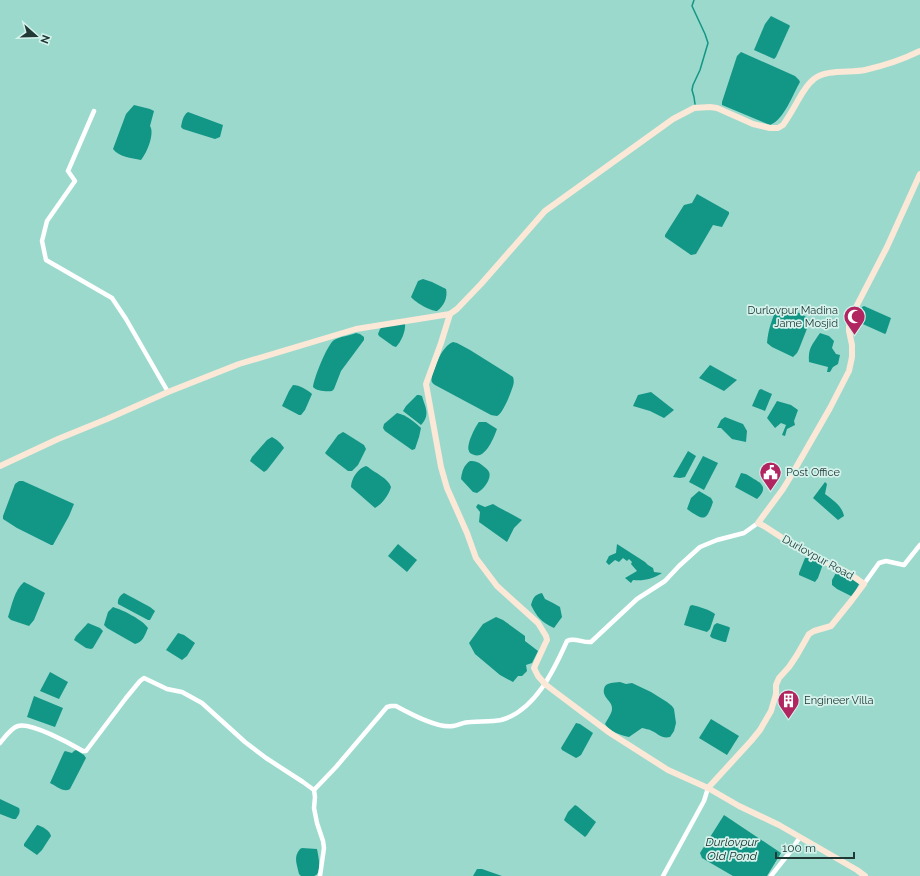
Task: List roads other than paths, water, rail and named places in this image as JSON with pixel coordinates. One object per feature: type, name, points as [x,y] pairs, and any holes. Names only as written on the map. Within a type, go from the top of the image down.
[{"type":"street","points":[[0,466],[58,439],[168,392],[240,364],[356,329],[450,314],[457,309],[481,284],[545,211],[673,119],[694,108],[710,107],[717,108],[753,124],[770,128],[778,128],[783,125],[806,87],[814,78],[840,71],[873,68],[910,56],[920,51]]},
{"type":"street","points":[[94,111],[68,171],[75,180],[47,221],[42,241],[46,260],[112,298],[126,319],[168,392]]},
{"type":"street","points":[[314,790],[340,762],[387,706],[396,706],[426,721],[452,727],[467,722],[501,720],[513,715],[525,707],[545,684],[567,641],[572,639],[591,642],[637,599],[665,581],[700,547],[717,540],[744,533],[758,523],[783,489],[794,471],[849,371],[852,357],[852,345],[849,331],[850,319],[887,246],[920,174]]},
{"type":"street","points":[[450,314],[426,384],[441,467],[447,488],[467,533],[476,558],[497,586],[538,624],[546,636],[547,640],[534,668],[538,676],[545,684],[610,733],[668,770],[708,788],[739,806],[779,825],[857,870],[864,876]]},
{"type":"street","name":"Durlovpur Road","points":[[708,788],[760,730],[771,711],[776,694],[776,685],[779,678],[789,667],[809,634],[831,626],[864,584],[850,574],[798,548],[758,523]]},
{"type":"street","points":[[864,584],[879,563],[886,561],[904,565],[920,545]]},
{"type":"street","points":[[0,743],[7,734],[18,726],[24,725],[49,734],[83,751],[86,751],[126,698],[144,678],[167,689],[182,692],[202,704],[245,742],[266,758],[314,790],[314,808],[324,848],[320,876]]},
{"type":"street","points":[[663,876],[704,801],[708,788]]},
{"type":"street","points":[[771,876],[800,837]]},
{"type":"water","points":[[771,16],[790,26],[774,59],[754,50],[765,24]]},
{"type":"water","points":[[741,52],[795,76],[800,82],[780,118],[770,125],[722,105],[737,56]]},
{"type":"water","points":[[134,105],[154,111],[150,126],[152,133],[150,143],[141,160],[129,158],[113,149],[126,114]]},
{"type":"water","points":[[188,112],[223,125],[220,137],[215,139],[183,129],[181,127],[182,121]]},
{"type":"water","points":[[697,194],[729,212],[729,214],[722,227],[713,225],[696,254],[691,255],[665,237],[665,235],[684,205],[692,203]]},
{"type":"water","points":[[423,279],[446,289],[445,301],[442,307],[437,311],[423,306],[411,297],[418,281]]},
{"type":"water","points":[[864,306],[891,318],[885,334],[856,321],[862,307]]},
{"type":"water","points":[[781,307],[793,310],[808,318],[810,321],[799,349],[793,357],[767,343],[773,316],[777,308]]},
{"type":"water","points":[[405,323],[403,336],[396,347],[378,334],[382,327]]},
{"type":"water","points":[[356,333],[364,337],[364,340],[341,371],[334,389],[332,391],[327,391],[314,388],[318,369],[331,343],[334,340]]},
{"type":"water","points":[[820,333],[829,336],[834,341],[832,348],[836,354],[840,355],[838,364],[833,367],[830,372],[827,372],[828,367],[809,362],[810,350]]},
{"type":"water","points":[[453,342],[470,350],[513,377],[514,382],[509,398],[502,411],[497,416],[491,415],[432,382],[432,376],[442,352],[449,344]]},
{"type":"water","points":[[710,365],[737,380],[724,391],[699,378]]},
{"type":"water","points":[[293,385],[303,388],[312,394],[305,410],[301,415],[282,406]]},
{"type":"water","points":[[761,389],[772,394],[765,411],[752,406],[759,390]]},
{"type":"water","points":[[651,392],[674,410],[664,418],[650,411],[633,406],[638,395]]},
{"type":"water","points":[[417,395],[422,396],[427,414],[421,425],[403,411]]},
{"type":"water","points":[[777,401],[791,405],[798,410],[794,421],[795,425],[787,429],[785,436],[782,435],[786,425],[781,423],[775,428],[767,418]]},
{"type":"water","points":[[397,413],[404,415],[421,428],[415,449],[412,450],[383,428],[384,424]]},
{"type":"water","points":[[725,417],[743,424],[747,431],[746,442],[732,439],[721,428],[717,428],[721,420]]},
{"type":"water","points":[[479,422],[486,422],[497,429],[492,442],[486,451],[482,454],[474,455],[469,452],[468,448],[473,432]]},
{"type":"water","points":[[343,432],[364,445],[366,449],[358,465],[352,471],[348,471],[325,453],[338,435]]},
{"type":"water","points":[[272,437],[284,448],[264,472],[250,461],[267,440]]},
{"type":"water","points":[[688,451],[696,456],[685,477],[673,477]]},
{"type":"water","points":[[703,456],[718,463],[704,490],[689,482]]},
{"type":"water","points":[[470,461],[479,463],[487,469],[490,475],[486,484],[477,493],[473,492],[461,479],[466,464]]},
{"type":"water","points":[[366,466],[384,478],[391,487],[385,499],[375,508],[351,487],[352,481],[356,474],[360,469]]},
{"type":"water","points":[[741,473],[756,480],[762,486],[762,492],[757,499],[735,487]]},
{"type":"water","points":[[19,481],[23,481],[74,504],[53,545],[17,528],[3,519],[15,484]]},
{"type":"water","points":[[825,482],[827,484],[825,494],[837,504],[843,512],[844,516],[838,520],[813,498]]},
{"type":"water","points":[[699,491],[711,498],[713,502],[704,518],[697,516],[687,509],[691,498]]},
{"type":"water","points":[[478,504],[485,507],[493,504],[522,520],[514,528],[507,542],[479,522],[480,512],[476,507]]},
{"type":"water","points":[[398,544],[417,560],[407,572],[388,556]]},
{"type":"water","points":[[617,544],[653,568],[654,572],[662,573],[648,579],[633,580],[631,583],[625,578],[637,571],[629,559],[627,561],[623,558],[619,562],[615,560],[609,565],[606,562],[609,556],[616,553]]},
{"type":"water","points":[[805,558],[823,564],[815,582],[799,575]]},
{"type":"water","points":[[837,571],[859,583],[853,596],[837,589],[832,585],[832,580]]},
{"type":"water","points":[[24,582],[45,593],[34,620],[29,626],[11,620],[8,617],[16,594]]},
{"type":"water","points":[[124,593],[155,611],[150,620],[118,604],[119,598]]},
{"type":"water","points":[[542,593],[545,599],[560,607],[562,617],[554,628],[540,619],[531,605],[534,597]]},
{"type":"water","points":[[692,605],[707,609],[715,614],[710,629],[707,632],[684,625],[690,606]]},
{"type":"water","points":[[113,607],[122,610],[142,622],[148,628],[140,642],[135,644],[104,625],[108,612]]},
{"type":"water","points":[[496,617],[503,620],[525,636],[525,641],[538,651],[532,663],[526,665],[527,671],[522,676],[518,676],[513,682],[500,675],[475,654],[469,643],[483,624]]},
{"type":"water","points":[[88,623],[100,628],[103,631],[91,649],[86,648],[74,640]]},
{"type":"water","points":[[717,623],[730,628],[726,642],[710,636],[714,625]]},
{"type":"water","points":[[178,633],[184,635],[195,643],[187,656],[182,660],[166,650]]},
{"type":"water","points":[[50,672],[68,682],[59,699],[40,691]]},
{"type":"water","points":[[620,682],[626,684],[632,683],[651,692],[672,706],[674,709],[676,723],[674,731],[670,737],[662,737],[651,730],[642,728],[629,737],[616,733],[607,727],[605,724],[611,712],[612,706],[605,695],[604,689],[608,684]]},
{"type":"water","points":[[34,696],[63,708],[55,727],[27,717]]},
{"type":"water","points":[[711,719],[739,736],[727,755],[699,738]]},
{"type":"water","points":[[576,723],[593,733],[581,755],[576,758],[561,748]]},
{"type":"water","points":[[76,750],[86,758],[70,789],[63,790],[50,783],[64,752],[72,753]]},
{"type":"water","points":[[0,799],[20,809],[16,819],[0,814]]},
{"type":"water","points":[[575,805],[596,822],[585,837],[564,820],[568,812]]},
{"type":"water","name":"Durlovpur Old Pond","points":[[724,815],[781,853],[767,876],[733,876],[702,858],[700,853]]},
{"type":"water","points":[[37,825],[46,829],[51,836],[37,855],[24,846],[24,844]]},
{"type":"water","points":[[302,848],[317,849],[319,868],[317,875],[301,876],[299,874],[296,858],[298,852]]},
{"type":"water","points":[[477,869],[482,869],[502,876],[473,876]]},
{"type":"waterway","points":[[694,0],[692,6],[708,43],[700,70],[693,85],[692,90],[695,104]]},
{"type":"place","name":"Durlovpur Madina Jame Mosjid","points":[[854,336]]},
{"type":"place","name":"Post Office","points":[[771,492]]},
{"type":"place","name":"Engineer Villa","points":[[788,720]]}]
